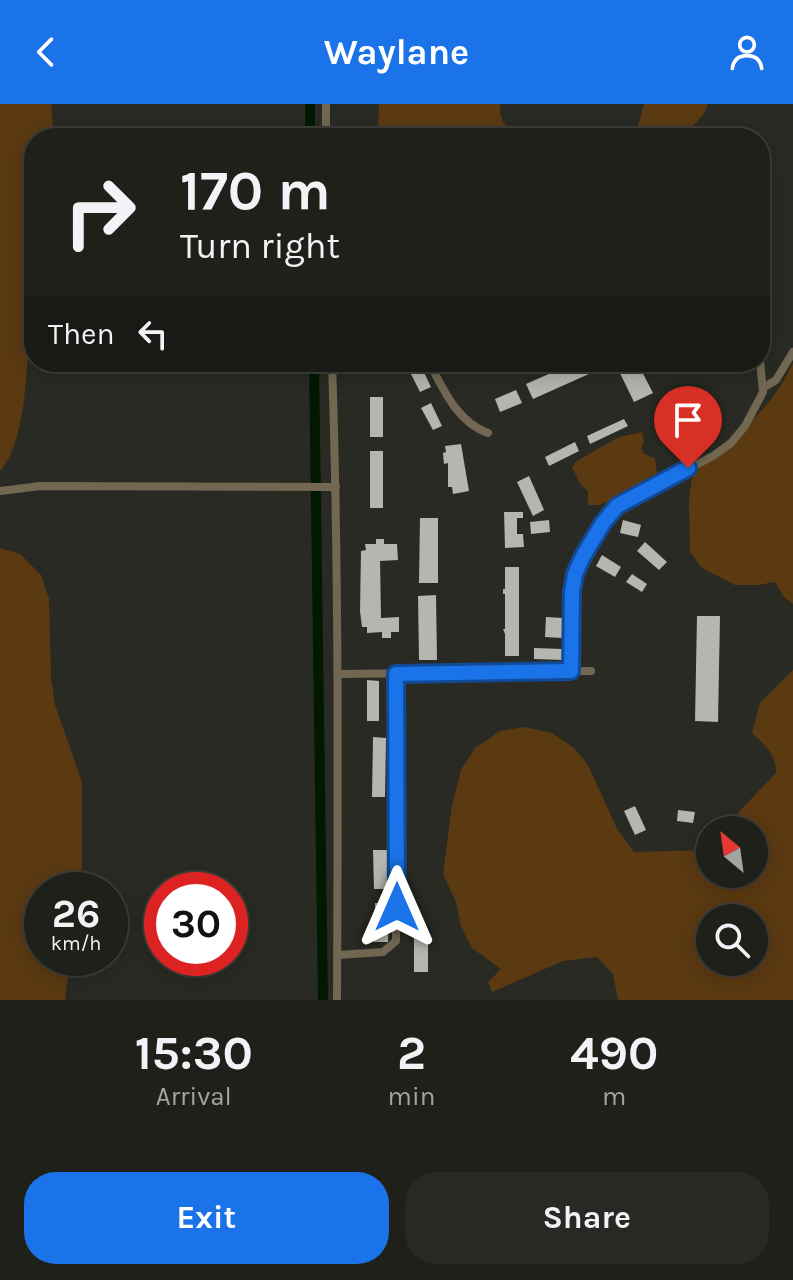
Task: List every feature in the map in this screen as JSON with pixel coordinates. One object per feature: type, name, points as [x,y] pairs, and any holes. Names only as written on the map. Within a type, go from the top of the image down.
[{"type":"street","points":[[326,104],[326,128]]},
{"type":"street","points":[[763,388],[776,380],[793,352]]},
{"type":"street","points":[[332,372],[338,674],[337,1000]]},
{"type":"street","points":[[435,372],[458,412],[473,426],[488,433]]},
{"type":"street","points":[[571,671],[575,574],[603,523],[617,506],[713,456],[731,443],[758,403],[763,388],[761,372]]},
{"type":"street","points":[[0,491],[40,486],[333,487]]},
{"type":"street","points":[[338,674],[591,671]]},
{"type":"street","points":[[338,955],[383,952],[396,941],[396,674]]},
{"type":"shaded area","points":[[0,104],[51,104],[53,128],[24,128],[24,372],[27,372],[16,442],[0,471]]},
{"type":"shaded area","points":[[379,104],[500,104],[501,116],[509,128],[378,128]]},
{"type":"shaded area","points":[[644,104],[708,104],[703,115],[691,128],[636,128]]},
{"type":"shaded area","points":[[793,363],[793,604],[784,597],[775,582],[735,585],[702,568],[690,552],[689,501],[693,470],[737,435],[763,409]]},
{"type":"shaded area","points":[[642,432],[644,441],[641,449],[644,454],[655,458],[657,473],[646,488],[599,505],[588,505],[588,491],[581,485],[572,467],[619,437]]},
{"type":"shaded area","points":[[0,548],[20,554],[41,575],[49,599],[51,678],[55,705],[82,782],[82,872],[24,872],[24,976],[68,976],[65,1000],[0,1000]]},
{"type":"shaded area","points":[[793,670],[793,1000],[618,1000],[613,974],[597,957],[563,961],[492,992],[488,982],[501,969],[472,948],[443,874],[452,806],[461,770],[475,748],[500,731],[524,727],[552,733],[574,748],[588,765],[617,829],[634,852],[696,850],[696,888],[768,888],[768,816],[736,816],[776,773],[772,755],[752,733],[760,703]]},
{"type":"building","points":[[410,372],[424,372],[431,387],[420,392]]},
{"type":"building","points":[[553,372],[593,372],[533,399],[526,384]]},
{"type":"building","points":[[619,372],[642,372],[653,393],[634,402]]},
{"type":"building","points":[[516,390],[522,403],[500,412],[495,399]]},
{"type":"building","points":[[370,397],[383,397],[383,437],[370,437]]},
{"type":"building","points":[[431,403],[442,426],[433,430],[421,408]]},
{"type":"building","points":[[701,415],[712,420],[704,435],[693,429],[696,424],[700,426]]},
{"type":"building","points":[[624,419],[628,426],[590,444],[587,436]]},
{"type":"building","points":[[575,442],[579,451],[549,466],[545,457]]},
{"type":"building","points":[[461,444],[469,491],[453,494],[452,487],[448,487],[448,463],[444,464],[443,453],[446,452],[445,446]]},
{"type":"building","points":[[370,451],[383,451],[383,508],[370,508]]},
{"type":"building","points":[[529,476],[544,510],[533,516],[517,482]]},
{"type":"building","points":[[504,512],[523,512],[523,518],[517,518],[517,534],[523,534],[524,547],[505,548]]},
{"type":"building","points":[[420,518],[438,518],[438,583],[419,583]]},
{"type":"building","points":[[549,520],[550,532],[531,534],[530,522]]},
{"type":"building","points":[[623,520],[641,525],[638,537],[620,533]]},
{"type":"building","points":[[376,539],[384,539],[384,544],[397,544],[398,560],[380,561],[381,618],[399,617],[399,632],[391,632],[391,638],[382,638],[382,632],[367,633],[367,627],[362,627],[361,551],[366,550],[365,544],[376,544]]},
{"type":"building","points":[[645,542],[667,562],[659,570],[637,551]]},
{"type":"building","points":[[602,555],[621,567],[615,577],[596,566]]},
{"type":"building","points":[[505,567],[519,567],[519,656],[505,656]]},
{"type":"building","points":[[632,574],[647,584],[642,592],[626,582]]},
{"type":"building","points":[[436,595],[437,660],[419,660],[418,596]]},
{"type":"building","points":[[697,616],[720,616],[718,722],[695,721]]},
{"type":"building","points":[[546,617],[563,618],[562,638],[545,637]]},
{"type":"building","points":[[534,648],[563,649],[563,660],[534,659]]},
{"type":"building","points":[[367,680],[379,681],[379,721],[367,721]]},
{"type":"building","points":[[373,737],[386,738],[385,797],[372,797]]},
{"type":"building","points":[[635,806],[646,830],[635,835],[624,811]]},
{"type":"building","points":[[678,810],[695,812],[693,823],[677,821]]},
{"type":"building","points":[[373,850],[387,850],[387,889],[374,889]]},
{"type":"building","points":[[375,903],[389,903],[388,942],[374,942]]},
{"type":"building","points":[[414,933],[428,933],[428,972],[414,972]]},
{"type":"waterway","points":[[310,104],[310,128]]},
{"type":"waterway","points":[[314,372],[323,1000]]},
{"type":"route","points":[[397,907],[396,674],[571,671],[572,592],[583,556],[617,506],[688,468]]}]
